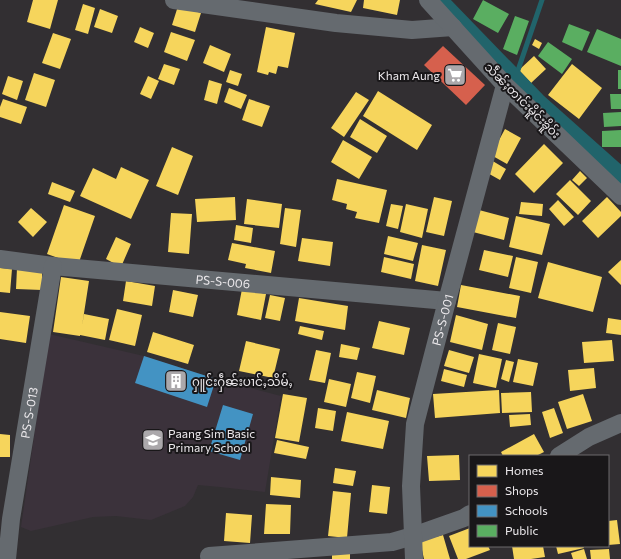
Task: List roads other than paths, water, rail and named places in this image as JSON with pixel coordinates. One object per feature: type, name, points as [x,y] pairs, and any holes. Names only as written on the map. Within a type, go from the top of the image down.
[{"type":"street","points":[[174,0],[336,23],[412,30],[453,27]]},
{"type":"street","name":"သဵၼ်ႈတၢင်းမိူင်းၶိူဝ်း","points":[[428,0],[505,85],[621,196]]},
{"type":"street","name":"PS-S-001","points":[[414,559],[411,486],[416,424],[446,301],[505,85]]},
{"type":"street","name":"PS-S-006","points":[[0,259],[53,266],[446,301]]},
{"type":"street","name":"PS-S-013","points":[[7,559],[5,518],[53,266]]},
{"type":"street","points":[[561,455],[589,437],[621,423]]},
{"type":"street","points":[[209,556],[392,542],[464,518],[469,515]]},
{"type":"waterway","points":[[515,79],[542,0]]},
{"type":"waterway","points":[[442,3],[537,101],[621,176]]},
{"type":"place","name":"Kham Aung","points":[[455,75]]},
{"type":"place","name":"ႁူင်းႁဵꧣ်းပၢင်ႇသိမ်ႇ","points":[[176,381]]},
{"type":"place","name":"Paang Sim Basic Primary School","points":[[153,440]]}]
